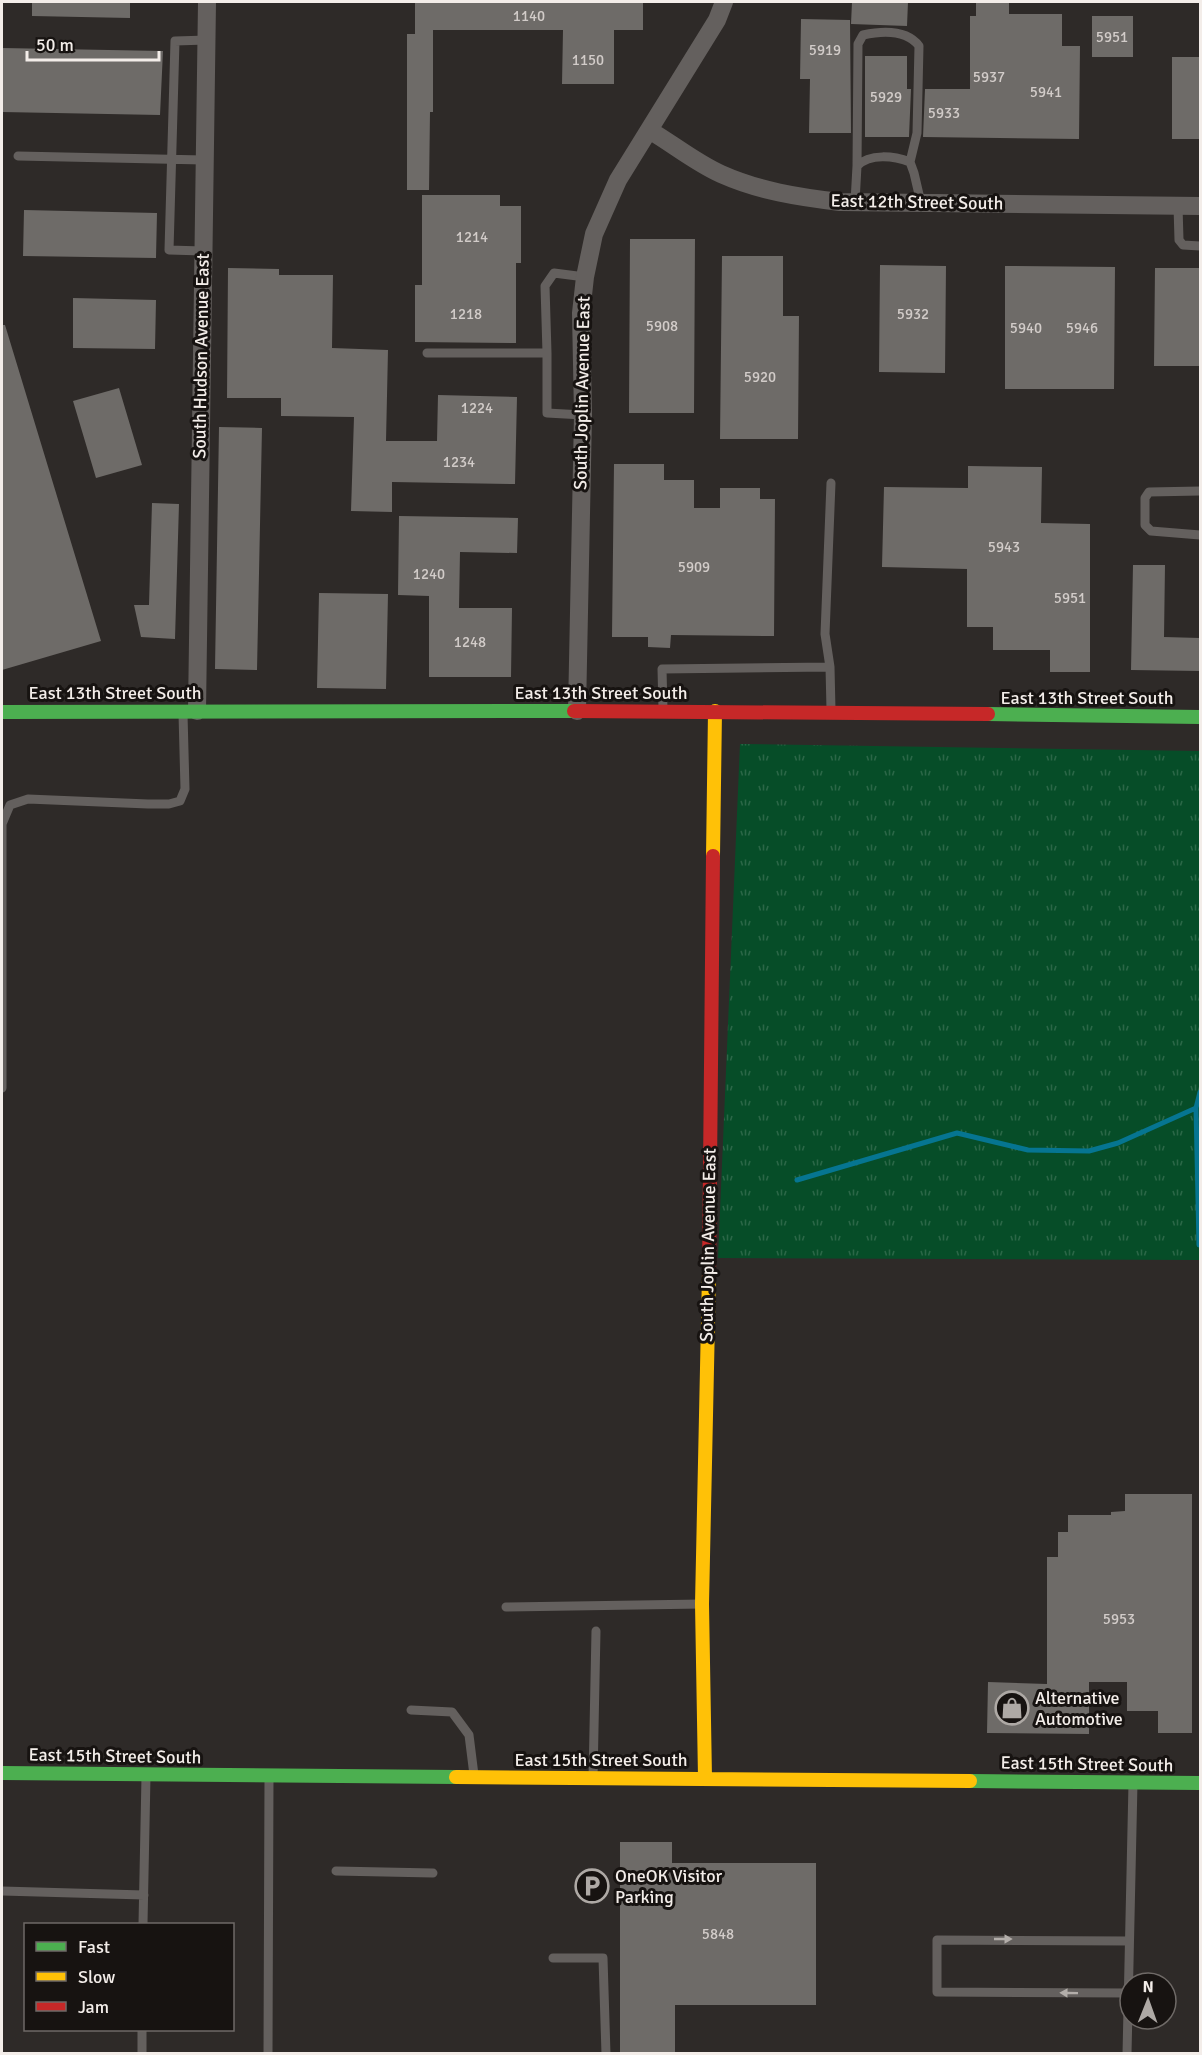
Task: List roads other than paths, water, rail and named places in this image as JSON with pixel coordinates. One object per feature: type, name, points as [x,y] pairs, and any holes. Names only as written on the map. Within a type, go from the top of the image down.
[{"type":"street","name":"South Hudson Avenue East","points":[[190,711],[203,251],[207,2]]},
{"type":"street","name":"South Joplin Avenue East","points":[[577,711],[583,415],[581,313],[585,277],[594,234],[618,180],[717,20],[724,2]]},
{"type":"street","name":"East 12th Street South","points":[[649,130],[719,173],[758,189],[802,198],[855,202],[1200,206]]},
{"type":"street","name":"South Joplin Avenue East","points":[[705,1778],[702,1604],[716,711]]},
{"type":"street","name":"East 13th Street South","points":[[2,712],[716,711],[1200,717]]},
{"type":"street","name":"East 15th Street South","points":[[2,1773],[1200,1783]]},
{"type":"lane","points":[[855,202],[858,45],[863,36],[874,33],[903,33],[914,39],[919,46],[917,133],[910,162],[921,203]]},
{"type":"lane","points":[[203,251],[169,250],[170,160],[175,41],[207,40]]},
{"type":"lane","points":[[18,156],[204,160]]},
{"type":"lane","points":[[857,166],[870,158],[901,159],[910,162]]},
{"type":"lane","points":[[1178,206],[1179,240],[1183,245],[1200,246]]},
{"type":"lane","points":[[583,415],[547,413],[545,286],[554,273],[585,277]]},
{"type":"lane","points":[[427,353],[547,353]]},
{"type":"lane","points":[[831,483],[825,634],[830,667],[831,714]]},
{"type":"lane","points":[[1200,491],[1149,492],[1145,498],[1145,525],[1151,531],[1200,534]]},
{"type":"lane","points":[[663,711],[663,669],[830,667]]},
{"type":"lane","points":[[2,1088],[3,824],[10,805],[28,799],[148,804],[169,804],[180,801],[185,789],[190,711]]},
{"type":"lane","points":[[506,1607],[702,1604]]},
{"type":"lane","points":[[593,1778],[596,1631]]},
{"type":"lane","points":[[411,1710],[452,1712],[469,1735],[475,1777]]},
{"type":"lane","points":[[143,1923],[146,1774]]},
{"type":"lane","points":[[268,2054],[270,1775]]},
{"type":"lane","points":[[1128,1971],[1133,1783]]},
{"type":"lane","points":[[336,1871],[433,1873]]},
{"type":"lane","points":[[2,1891],[144,1895]]},
{"type":"lane","points":[[1118,1993],[937,1992],[937,1940],[1129,1941]]},
{"type":"lane","points":[[553,1958],[603,1958],[606,2054]]},
{"type":"lane","points":[[142,2031],[142,2054]]},
{"type":"lane","points":[[1127,2031],[1127,2054]]},
{"type":"waterway","points":[[1199,1245],[1196,1108],[1200,1092]]},
{"type":"waterway","points":[[797,1180],[957,1133],[1028,1150],[1089,1151],[1118,1143],[1196,1108]]},
{"type":"place","name":"Alternative Automotive","points":[[1012,1708]]},
{"type":"place","name":"OneOK Visitor Parking","points":[[592,1886]]}]
